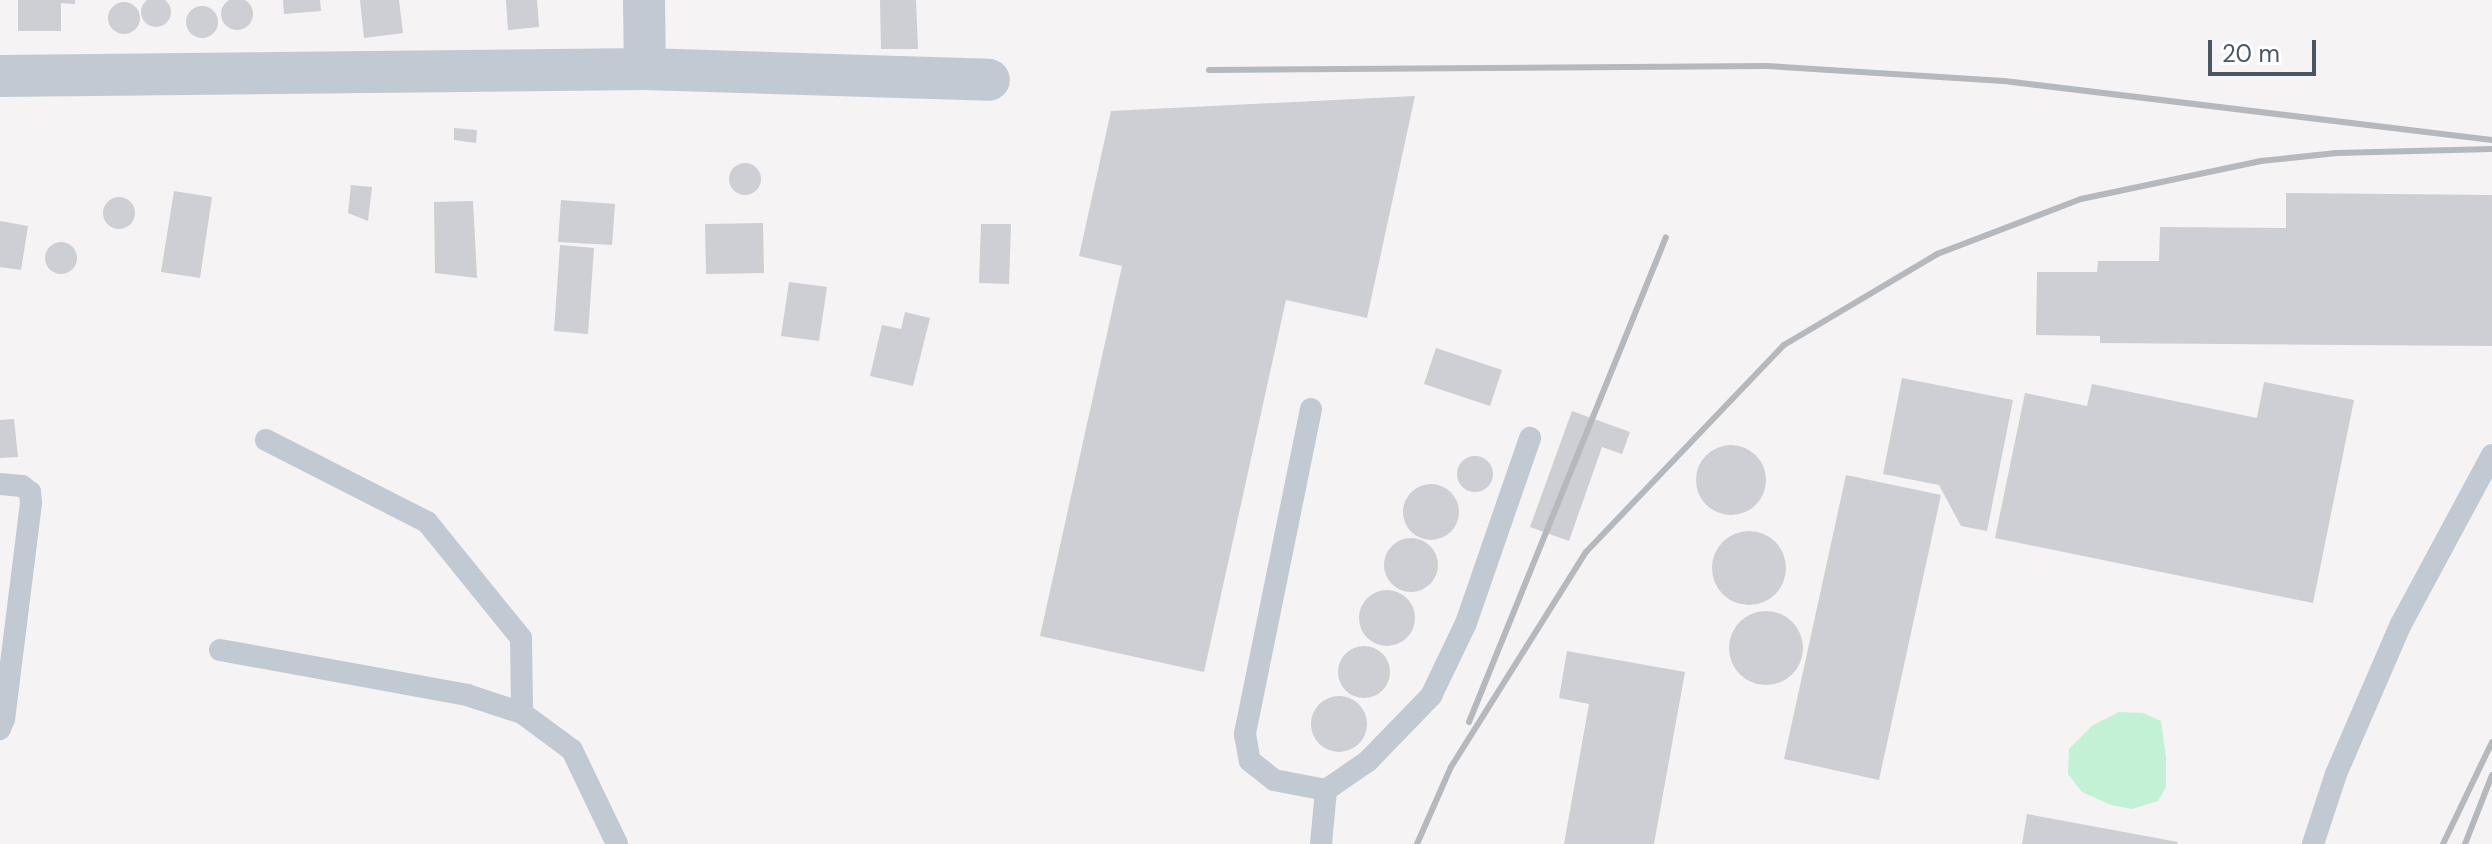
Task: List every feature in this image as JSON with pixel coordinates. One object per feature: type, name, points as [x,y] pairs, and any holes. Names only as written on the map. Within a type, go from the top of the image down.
[{"type":"street","points":[[0,76],[645,34],[989,80]]},
{"type":"lane","points":[[1311,409],[1245,734],[1250,761],[1274,780],[1326,790],[1368,761],[1431,696],[1466,623],[1530,438]]},
{"type":"lane","points":[[266,440],[427,522],[521,638],[522,713]]},
{"type":"lane","points":[[2313,844],[2336,774],[2401,624],[2492,455]]},
{"type":"lane","points":[[0,484],[22,486],[30,492],[31,503],[4,719],[0,729]]},
{"type":"lane","points":[[220,650],[467,695],[522,713],[572,750],[617,844]]},
{"type":"lane","points":[[1321,844],[1326,790]]},
{"type":"green space","points":[[2119,712],[2143,713],[2161,721],[2166,757],[2166,787],[2158,801],[2132,809],[2111,805],[2082,792],[2068,774],[2069,749],[2093,725]]},
{"type":"building","points":[[156,-3],[167,1],[171,12],[167,23],[156,27],[145,23],[141,12],[145,1]]},
{"type":"building","points":[[237,-2],[248,3],[253,14],[248,25],[237,30],[226,25],[221,14],[226,3]]},
{"type":"building","points":[[18,0],[75,0],[75,4],[61,3],[61,31],[18,31]]},
{"type":"building","points":[[283,0],[320,0],[321,11],[284,14]]},
{"type":"building","points":[[360,0],[399,0],[403,33],[364,38]]},
{"type":"building","points":[[506,0],[537,0],[539,27],[508,30]]},
{"type":"building","points":[[880,0],[916,0],[918,49],[881,49]]},
{"type":"building","points":[[124,2],[135,7],[140,18],[135,29],[124,34],[113,29],[108,18],[113,7]]},
{"type":"building","points":[[202,6],[213,11],[218,22],[213,33],[202,38],[191,33],[186,22],[191,11]]},
{"type":"building","points":[[1415,96],[1367,318],[1286,300],[1204,672],[1040,636],[1122,266],[1079,256],[1111,111]]},
{"type":"building","points":[[454,128],[477,130],[476,143],[454,140]]},
{"type":"building","points":[[745,163],[756,168],[761,179],[756,190],[745,195],[734,190],[729,179],[734,168]]},
{"type":"building","points":[[351,185],[372,187],[368,221],[348,213]]},
{"type":"building","points":[[174,191],[212,197],[200,278],[161,272]]},
{"type":"building","points":[[2286,193],[2492,195],[2492,346],[2100,343],[2100,336],[2036,335],[2037,272],[2097,272],[2098,261],[2159,261],[2160,227],[2286,228]]},
{"type":"building","points":[[119,197],[130,202],[135,213],[130,224],[119,229],[108,224],[103,213],[108,202]]},
{"type":"building","points":[[561,200],[615,204],[612,245],[558,242]]},
{"type":"building","points":[[473,201],[477,278],[435,273],[434,202]]},
{"type":"building","points":[[0,221],[28,226],[21,270],[0,267]]},
{"type":"building","points":[[763,223],[764,273],[706,274],[705,224]]},
{"type":"building","points":[[981,224],[1011,224],[1009,284],[979,283]]},
{"type":"building","points":[[61,242],[72,247],[77,258],[72,269],[61,274],[50,269],[45,258],[50,247]]},
{"type":"building","points":[[560,245],[594,248],[588,334],[554,331]]},
{"type":"building","points":[[789,282],[827,287],[819,341],[781,336]]},
{"type":"building","points":[[905,312],[930,318],[913,386],[870,376],[882,325],[901,329]]},
{"type":"building","points":[[1436,348],[1502,370],[1490,406],[1424,384]]},
{"type":"building","points":[[1902,378],[2013,400],[1987,531],[1961,526],[1939,485],[1883,474]]},
{"type":"building","points":[[2264,382],[2354,400],[2313,603],[1995,538],[2025,393],[2087,406],[2092,384],[2257,418]]},
{"type":"building","points":[[1572,411],[1630,432],[1622,454],[1602,447],[1569,541],[1530,527]]},
{"type":"building","points":[[14,419],[18,457],[0,458],[0,420]]},
{"type":"building","points":[[1738,445],[1760,460],[1766,480],[1764,494],[1756,505],[1745,513],[1724,515],[1706,505],[1698,494],[1696,473],[1706,455],[1717,447]]},
{"type":"building","points":[[1475,456],[1488,461],[1493,474],[1488,487],[1475,492],[1462,487],[1457,474],[1462,461]]},
{"type":"building","points":[[1846,475],[1941,495],[1879,780],[1784,759]]},
{"type":"building","points":[[1431,484],[1451,492],[1459,512],[1451,532],[1431,540],[1411,532],[1403,512],[1411,492]]},
{"type":"building","points":[[1756,531],[1776,541],[1784,554],[1784,582],[1776,595],[1763,603],[1742,605],[1722,595],[1714,582],[1712,561],[1722,541],[1735,533]]},
{"type":"building","points":[[1411,538],[1430,546],[1438,565],[1430,584],[1411,592],[1392,584],[1384,565],[1392,546]]},
{"type":"building","points":[[1387,590],[1407,598],[1415,618],[1407,638],[1387,646],[1367,638],[1359,618],[1367,598]]},
{"type":"building","points":[[1759,611],[1773,611],[1787,617],[1797,627],[1803,648],[1797,669],[1787,679],[1773,685],[1759,685],[1745,679],[1735,669],[1729,655],[1729,641],[1735,627],[1745,617]]},
{"type":"building","points":[[1364,646],[1383,653],[1390,672],[1383,691],[1364,698],[1345,691],[1338,672],[1345,653]]},
{"type":"building","points":[[1567,651],[1685,672],[1654,844],[1564,844],[1589,704],[1559,698]]},
{"type":"building","points":[[1339,696],[1359,704],[1367,724],[1359,744],[1339,752],[1319,744],[1311,724],[1319,704]]},
{"type":"building","points":[[2027,814],[2178,842],[2022,844]]},
{"type":"railway","points":[[1209,70],[1767,66],[2004,81],[2492,140]]},
{"type":"railway","points":[[1417,844],[1451,767],[1586,552],[1784,345],[1937,254],[2081,199],[2261,161],[2337,153],[2492,149]]},
{"type":"railway","points":[[1469,722],[1666,237]]},
{"type":"railway","points":[[2443,844],[2492,742]]},
{"type":"railway","points":[[2465,844],[2492,775]]}]
